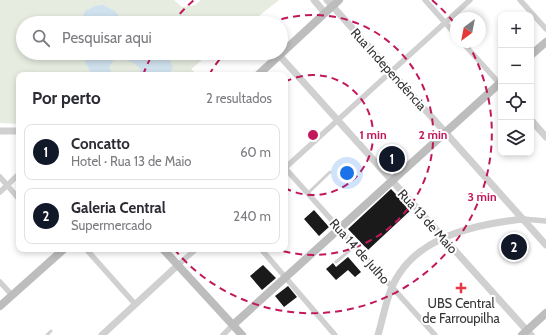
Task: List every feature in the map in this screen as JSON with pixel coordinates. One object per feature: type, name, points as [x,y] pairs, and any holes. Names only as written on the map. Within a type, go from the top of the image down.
[{"type":"main road","points":[[288,45],[325,13],[330,3],[340,0]]},
{"type":"main road","points":[[534,52],[546,42]]},
{"type":"main road","points":[[261,72],[272,60]]},
{"type":"main road","points":[[233,325],[498,87]]},
{"type":"main road","points":[[0,306],[61,252]]},
{"type":"main road","points":[[166,252],[242,335]]},
{"type":"main road","points":[[526,334],[546,313]]},
{"type":"street","points":[[314,0],[325,13]]},
{"type":"street","points":[[425,0],[450,28]]},
{"type":"street","points":[[288,165],[470,0]]},
{"type":"street","points":[[520,0],[546,29]]},
{"type":"street","name":"Rua Independência","points":[[330,3],[546,245]]},
{"type":"street","points":[[468,48],[498,81]]},
{"type":"street","name":"Rua 13 de Maio","points":[[283,60],[443,237],[526,334]]},
{"type":"street","points":[[534,123],[546,137]]},
{"type":"street","points":[[0,131],[16,131]]},
{"type":"street","name":"Rua 14 de Julho","points":[[288,171],[435,335]]},
{"type":"street","points":[[0,177],[16,195]]},
{"type":"street","points":[[0,192],[16,177]]},
{"type":"street","points":[[378,335],[392,287],[398,274],[409,260],[426,246],[443,237],[500,222],[523,219],[546,221]]},
{"type":"street","points":[[89,252],[135,304]]},
{"type":"street","points":[[102,335],[193,252]]},
{"type":"street","points":[[264,252],[335,335]]},
{"type":"street","points":[[0,282],[12,295]]},
{"type":"street","points":[[223,335],[233,325]]},
{"type":"lane","points":[[308,193],[330,172]]},
{"type":"lane","points":[[336,262],[355,246]]},
{"type":"lane","points":[[47,335],[51,331]]},
{"type":"shaded area","points":[[0,0],[174,0],[182,7],[195,5],[201,0],[279,0],[259,16],[16,16],[16,60],[202,60],[191,69],[194,72],[16,72],[16,124],[0,123]]},
{"type":"water","points":[[103,5],[115,11],[119,16],[83,16],[85,11],[95,6]]},
{"type":"water","points":[[84,60],[114,60],[109,67],[112,72],[90,72]]},
{"type":"water","points":[[126,60],[170,60],[173,68],[170,72],[139,72],[141,69]]},
{"type":"building","points":[[391,189],[411,210],[368,250],[348,229]]},
{"type":"building","points":[[314,210],[329,227],[319,236],[304,219]]},
{"type":"building","points":[[348,257],[361,272],[355,277],[348,270],[336,280],[326,269],[333,263],[336,267]]},
{"type":"building","points":[[263,265],[276,278],[262,290],[250,276]]},
{"type":"building","points":[[288,286],[297,297],[284,307],[275,296]]},
{"type":"place","name":"Concatto","points":[[392,159]]},
{"type":"place","name":"Galeria Central","points":[[514,247]]},
{"type":"place","name":"UBS Central de Farroupilha","points":[[461,288]]}]
